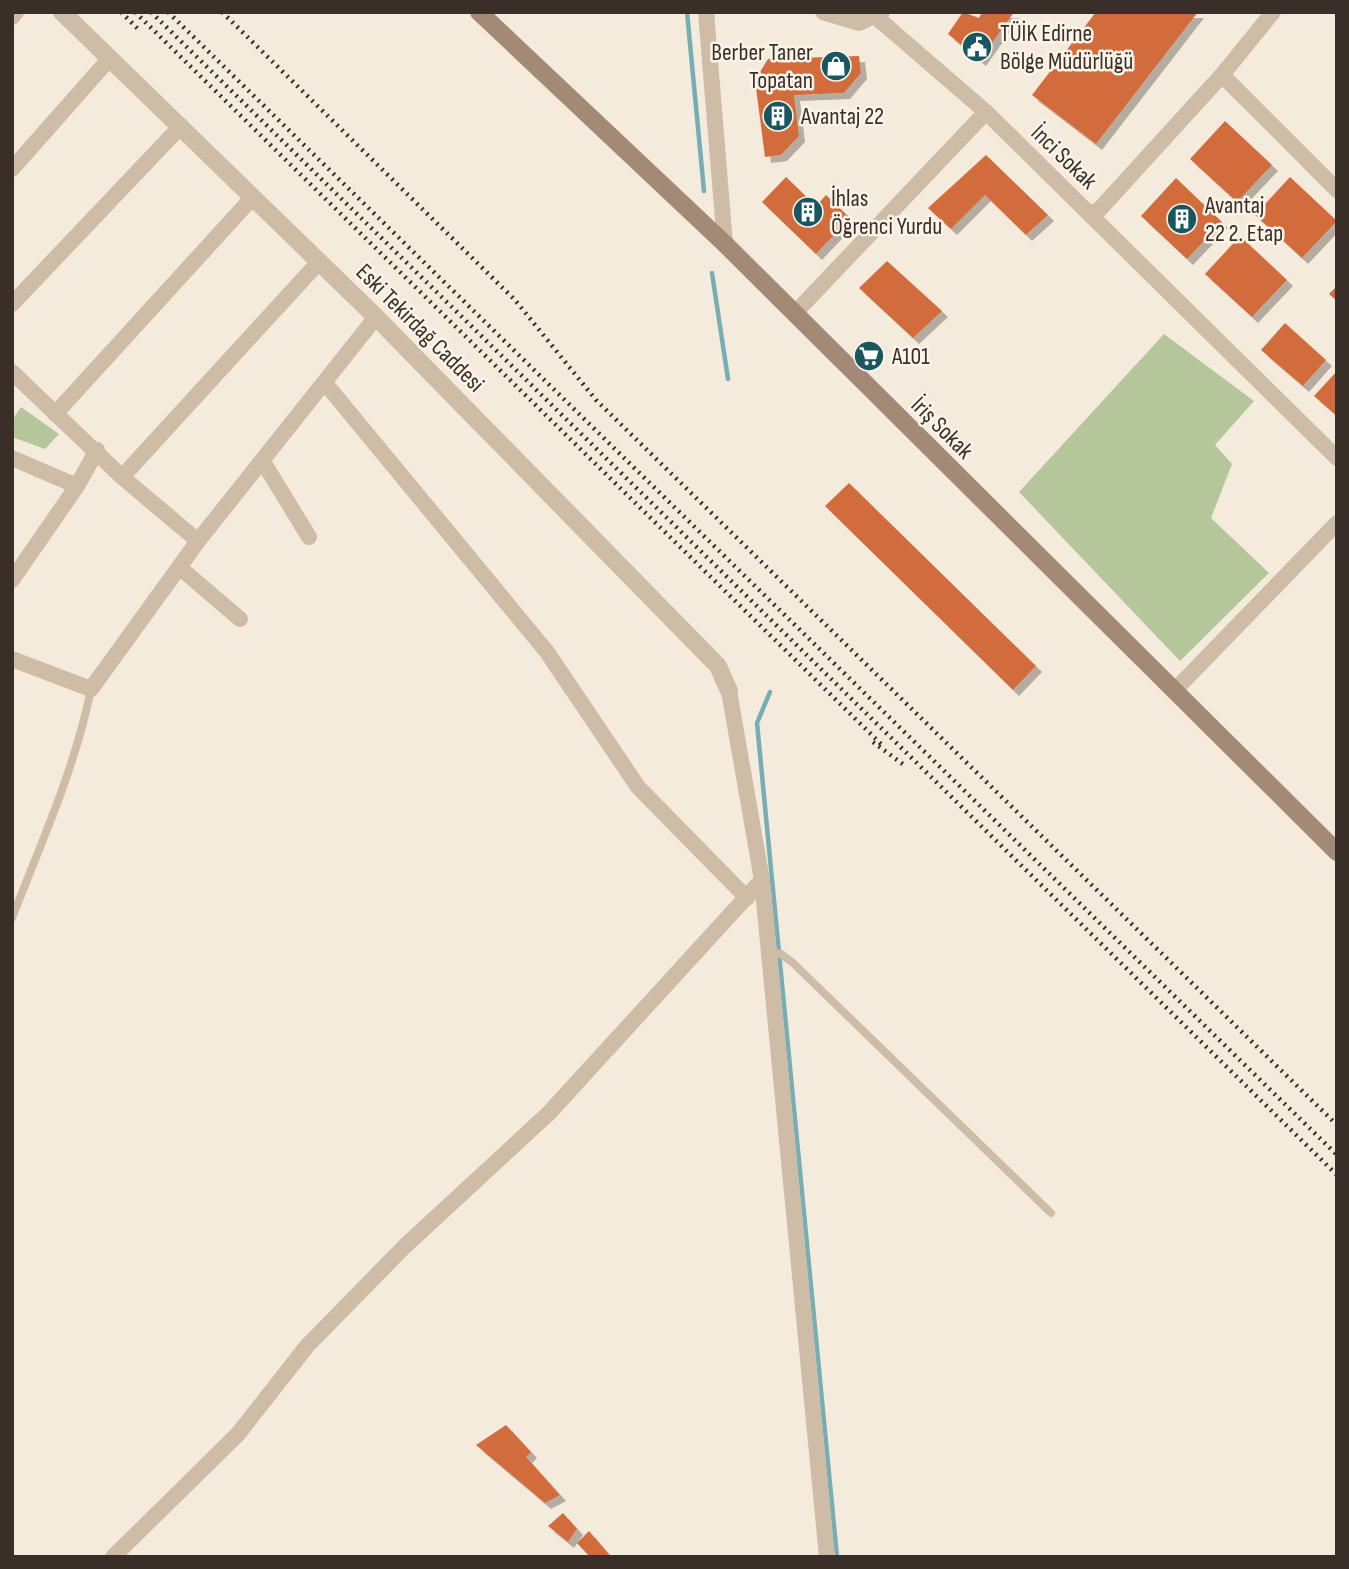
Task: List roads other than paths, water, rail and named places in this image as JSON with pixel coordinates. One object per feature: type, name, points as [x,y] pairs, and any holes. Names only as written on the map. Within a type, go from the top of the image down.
[{"type":"main road","name":"İriş Sokak","points":[[479,12],[725,244],[1337,852]]},
{"type":"street","points":[[12,17],[16,12]]},
{"type":"street","name":"Eski Tekirdağ Caddesi","points":[[62,12],[376,317],[718,667],[729,691]]},
{"type":"street","points":[[706,12],[725,244]]},
{"type":"street","name":"İnci Sokak","points":[[823,12],[859,23],[879,15],[986,112],[1091,214],[1099,210],[1222,75],[1273,12]]},
{"type":"street","points":[[12,169],[110,58]]},
{"type":"street","points":[[1222,75],[1337,190]]},
{"type":"street","points":[[795,313],[986,112]]},
{"type":"street","points":[[12,304],[181,126]]},
{"type":"street","points":[[55,414],[253,197]]},
{"type":"street","points":[[1091,214],[1337,458]]},
{"type":"street","points":[[122,477],[318,263]]},
{"type":"street","points":[[12,659],[91,690],[198,541],[376,317]]},
{"type":"street","points":[[12,372],[97,450],[122,477],[198,541]]},
{"type":"street","points":[[325,383],[547,652],[638,787],[747,898]]},
{"type":"street","points":[[12,580],[77,486],[97,450]]},
{"type":"street","points":[[12,458],[77,486]]},
{"type":"street","points":[[262,460],[309,537]]},
{"type":"street","points":[[1174,691],[1337,523]]},
{"type":"street","points":[[179,567],[240,619]]},
{"type":"street","points":[[729,691],[773,952],[827,1557]]},
{"type":"street","points":[[113,1557],[238,1434],[307,1346],[405,1246],[549,1113],[762,880]]},
{"type":"lane","points":[[12,918],[59,800],[83,726],[91,690]]},
{"type":"lane","points":[[773,952],[859,1024],[1051,1213]]},
{"type":"waterway","points":[[687,12],[704,191]]},
{"type":"waterway","points":[[712,273],[728,379]]},
{"type":"waterway","points":[[770,692],[757,723],[837,1557]]},
{"type":"railway","points":[[121,12],[140,31]]},
{"type":"railway","points":[[135,12],[882,745]]},
{"type":"railway","points":[[151,12],[1337,1175]]},
{"type":"railway","points":[[168,12],[1337,1155]]},
{"type":"railway","points":[[222,12],[515,300],[596,400],[1337,1125]]},
{"type":"railway","points":[[873,742],[904,765]]},
{"type":"place","name":"TÜİK Edirne Bölge Müdürlüğü","points":[[977,47]]},
{"type":"place","name":"Berber Taner Topatan","points":[[836,66]]},
{"type":"place","name":"Avantaj 22","points":[[778,116]]},
{"type":"place","name":"İhlas Öğrenci Yurdu","points":[[808,212]]},
{"type":"place","name":"Avantaj 22 2. Etap","points":[[1182,219]]},
{"type":"place","name":"A101","points":[[869,356]]}]
